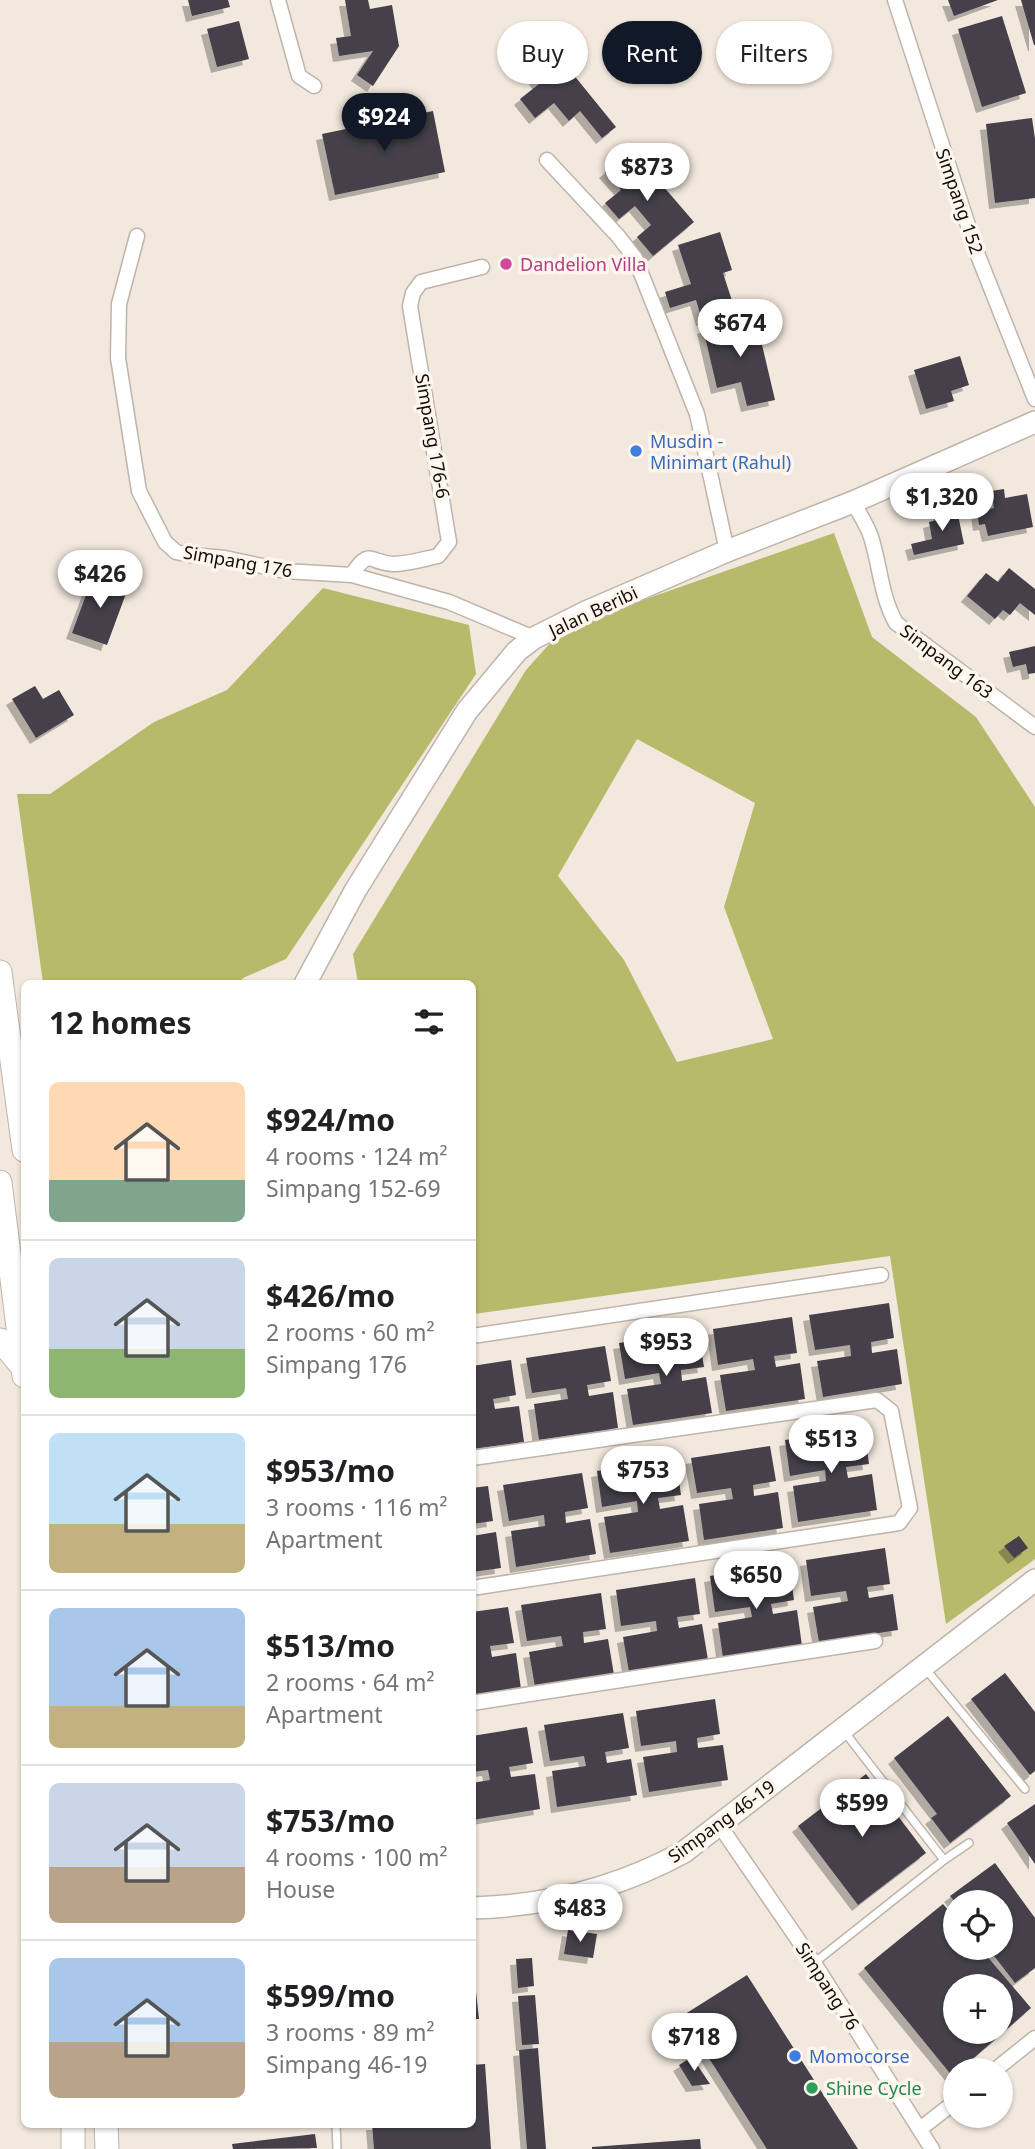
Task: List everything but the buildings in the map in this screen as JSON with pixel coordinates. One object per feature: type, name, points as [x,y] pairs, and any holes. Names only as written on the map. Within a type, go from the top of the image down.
[{"type":"main road","name":"Jalan Beribi","points":[[307,980],[355,891],[467,711],[517,651],[534,638],[586,612],[727,551],[853,502],[1035,422]]},
{"type":"main road","points":[[0,972],[21,1127]]},
{"type":"main road","points":[[13,1064],[21,1096]]},
{"type":"main road","points":[[0,1182],[12,1254],[21,1340]]},
{"type":"main road","points":[[0,1340],[21,1365]]},
{"type":"main road","name":"Simpang 46-19","points":[[476,1908],[530,1905],[610,1886],[684,1852],[1035,1580]]},
{"type":"main road","points":[[73,2128],[73,2149]]},
{"type":"main road","points":[[106,2128],[107,2149]]},
{"type":"street","points":[[278,0],[299,76],[314,86]]},
{"type":"street","name":"Simpang 152","points":[[895,0],[977,253],[1035,399]]},
{"type":"street","points":[[547,160],[635,257],[697,414],[727,551]]},
{"type":"street","name":"Simpang 176","points":[[137,236],[119,304],[118,358],[139,491],[165,542],[176,551],[190,555],[225,558],[285,571],[352,575],[449,602],[534,638]]},
{"type":"street","name":"Simpang 176-6","points":[[352,575],[360,562],[373,557],[395,564],[438,556],[449,542],[410,306],[413,293],[421,282],[482,267]]},
{"type":"street","name":"Simpang 163","points":[[853,502],[871,535],[882,586],[896,623],[1035,726]]},
{"type":"street","points":[[476,1335],[881,1275]]},
{"type":"street","points":[[476,1457],[877,1400],[891,1411],[910,1508],[899,1523],[476,1587]]},
{"type":"street","points":[[476,1702],[875,1641]]},
{"type":"street","name":"Simpang 76","points":[[720,1826],[814,1964],[932,2149]]},
{"type":"street","points":[[1010,2058],[1035,2038]]},
{"type":"street","points":[[920,2129],[943,2111]]},
{"type":"lane","points":[[924,1667],[1025,1789]]},
{"type":"lane","points":[[842,1730],[944,1860]]},
{"type":"lane","points":[[814,1964],[969,1843]]},
{"type":"lane","points":[[336,2128],[337,2149]]},
{"type":"green space","points":[[834,533],[872,637],[976,717],[1035,807],[1035,1559],[946,1624],[890,1256],[476,1314],[476,980],[357,980],[353,954],[526,670],[552,641],[606,613]],"holes":[[[637,739],[755,803],[724,907],[773,1039],[677,1062],[624,960],[558,876]]]},
{"type":"green space","points":[[323,588],[469,625],[476,674],[286,959],[242,980],[43,980],[17,794],[50,794],[154,722],[227,690]]},
{"type":"place","name":"Dandelion Villa","points":[[506,264]]},
{"type":"place","name":"Musdin - Minimart (Rahul)","points":[[636,451]]},
{"type":"place","name":"Momocorse","points":[[795,2056]]},
{"type":"place","name":"Shine Cycle","points":[[812,2088]]}]
